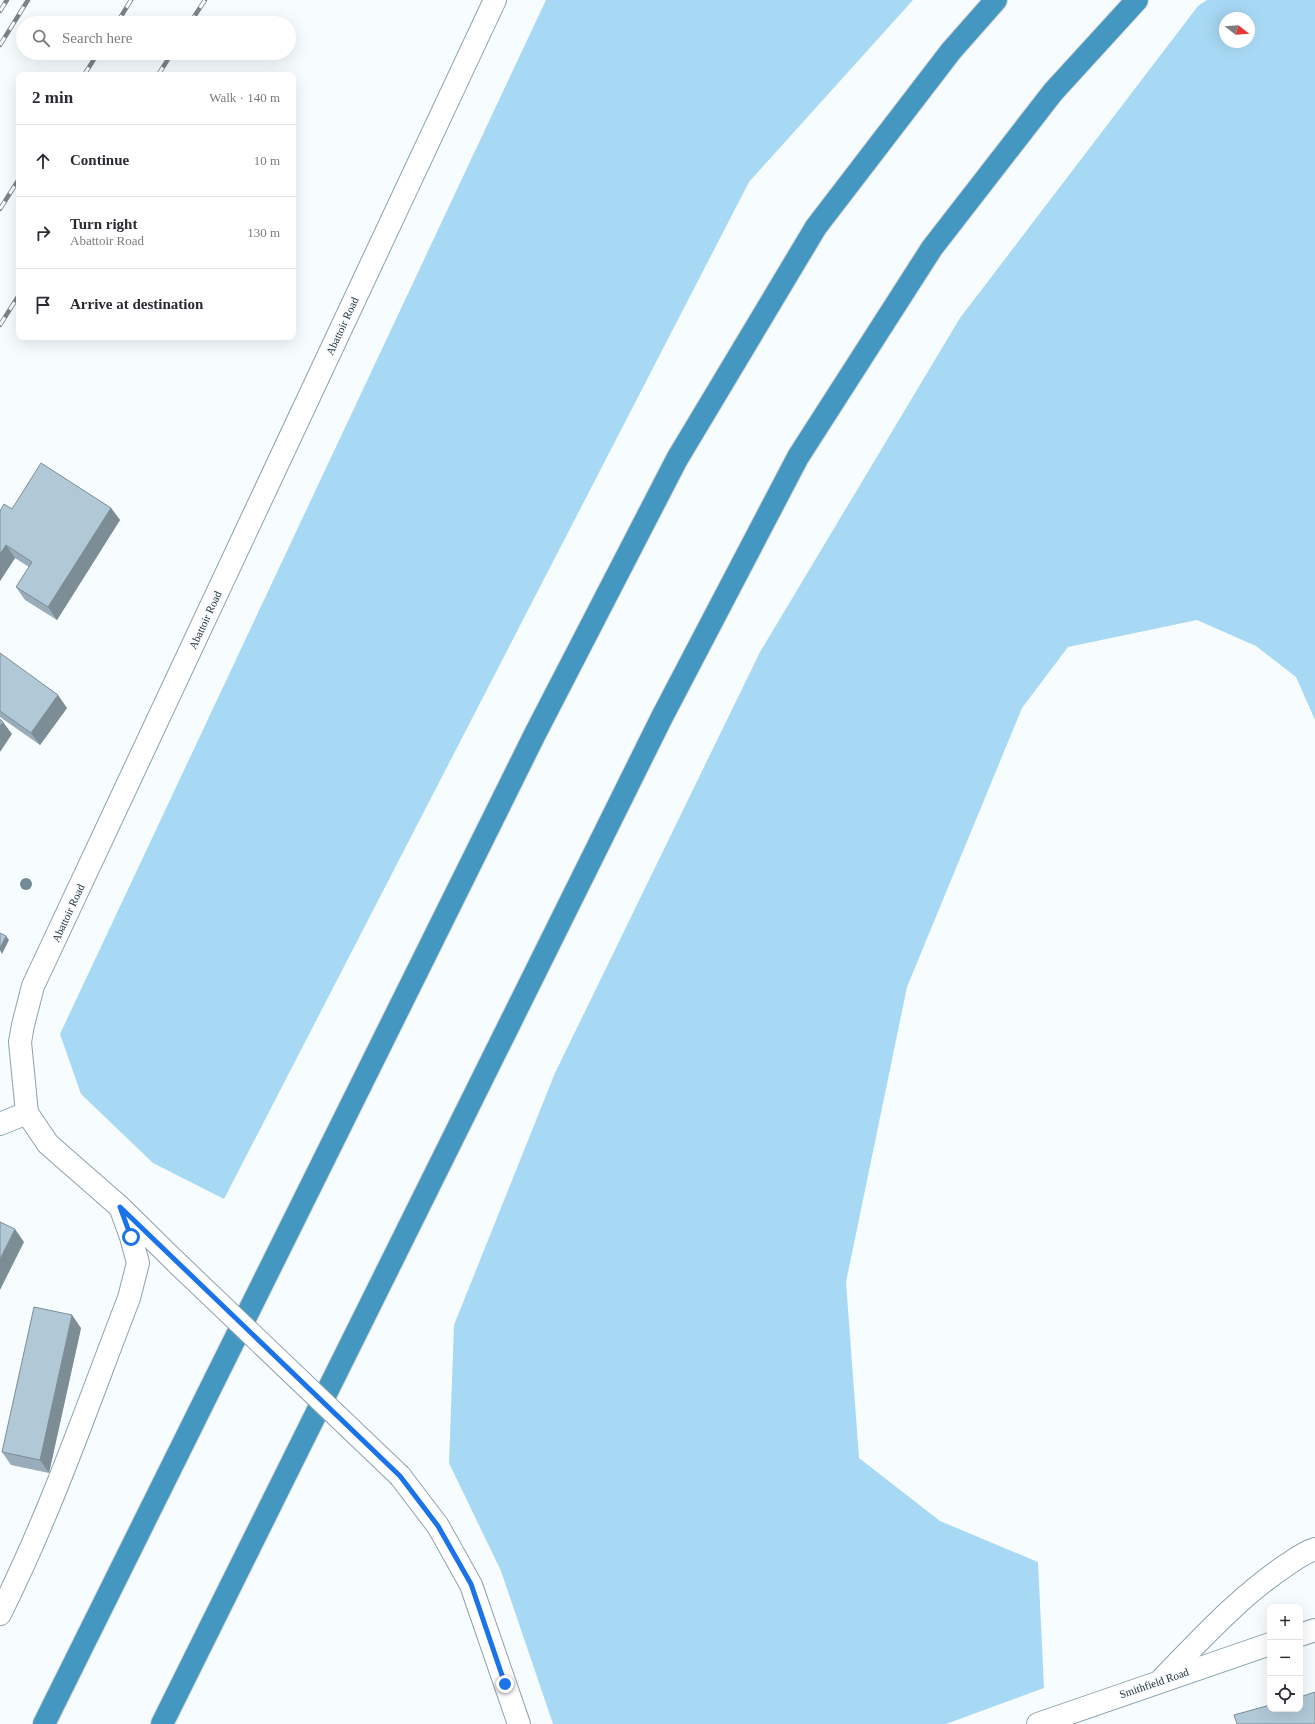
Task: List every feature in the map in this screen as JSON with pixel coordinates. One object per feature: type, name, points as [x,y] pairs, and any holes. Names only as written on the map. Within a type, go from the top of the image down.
[{"type":"highway","points":[[44,1724],[535,734],[677,460],[816,227],[951,52],[996,0]]},
{"type":"highway","points":[[162,1724],[655,731],[798,457],[932,248],[1053,92],[1137,0]]},
{"type":"street","name":"Abattoir Road","points":[[495,0],[33,986],[20,1042],[27,1113],[48,1144],[120,1207],[400,1476],[438,1526],[471,1584],[519,1724]]},
{"type":"street","points":[[0,1124],[27,1113]]},
{"type":"street","points":[[0,1614],[20,1574],[41,1525],[129,1298],[138,1263],[131,1237],[120,1207]]},
{"type":"street","points":[[1159,1682],[1214,1626],[1272,1574],[1308,1551],[1315,1549]]},
{"type":"street","points":[[1303,1634],[1315,1630]]},
{"type":"street","name":"Smithfield Road","points":[[1038,1724],[1267,1645]]},
{"type":"shaded area","points":[[546,0],[913,0],[749,182],[224,1199],[153,1163],[81,1094],[60,1034]]},
{"type":"shaded area","points":[[1207,0],[1315,0],[1315,720],[1296,677],[1256,646],[1197,620],[1068,647],[1022,708],[907,987],[846,1282],[859,1458],[940,1521],[1038,1562],[1044,1688],[946,1724],[553,1724],[501,1571],[449,1463],[454,1325],[555,1073],[760,652],[960,318],[1198,6]]},
{"type":"building","points":[[41,463],[111,508],[48,607],[16,587],[32,562],[6,545],[0,554],[0,511],[4,504],[12,509]]},
{"type":"building","points":[[0,653],[58,695],[31,733],[0,711]]},
{"type":"building","points":[[0,719],[3,722],[0,726]]},
{"type":"building","points":[[0,933],[6,936],[0,948]]},
{"type":"building","points":[[0,1222],[15,1229],[0,1259]]},
{"type":"building","points":[[34,1307],[72,1315],[40,1460],[2,1452]]},
{"type":"building","points":[[1315,1692],[1315,1724],[1237,1724],[1234,1715],[1267,1706],[1267,1712],[1303,1712],[1303,1696]]},
{"type":"railway","points":[[0,11],[7,0]]},
{"type":"railway","points":[[18,16],[28,0]]},
{"type":"railway","points":[[121,16],[131,0]]},
{"type":"railway","points":[[195,16],[205,0]]},
{"type":"railway","points":[[0,45],[16,19]]},
{"type":"railway","points":[[86,72],[94,60]]},
{"type":"railway","points":[[160,72],[168,60]]},
{"type":"railway","points":[[0,209],[16,184]]},
{"type":"railway","points":[[0,325],[16,300]]},
{"type":"route","points":[[131,1237],[120,1207],[400,1476],[438,1526],[471,1584],[505,1684]]}]
